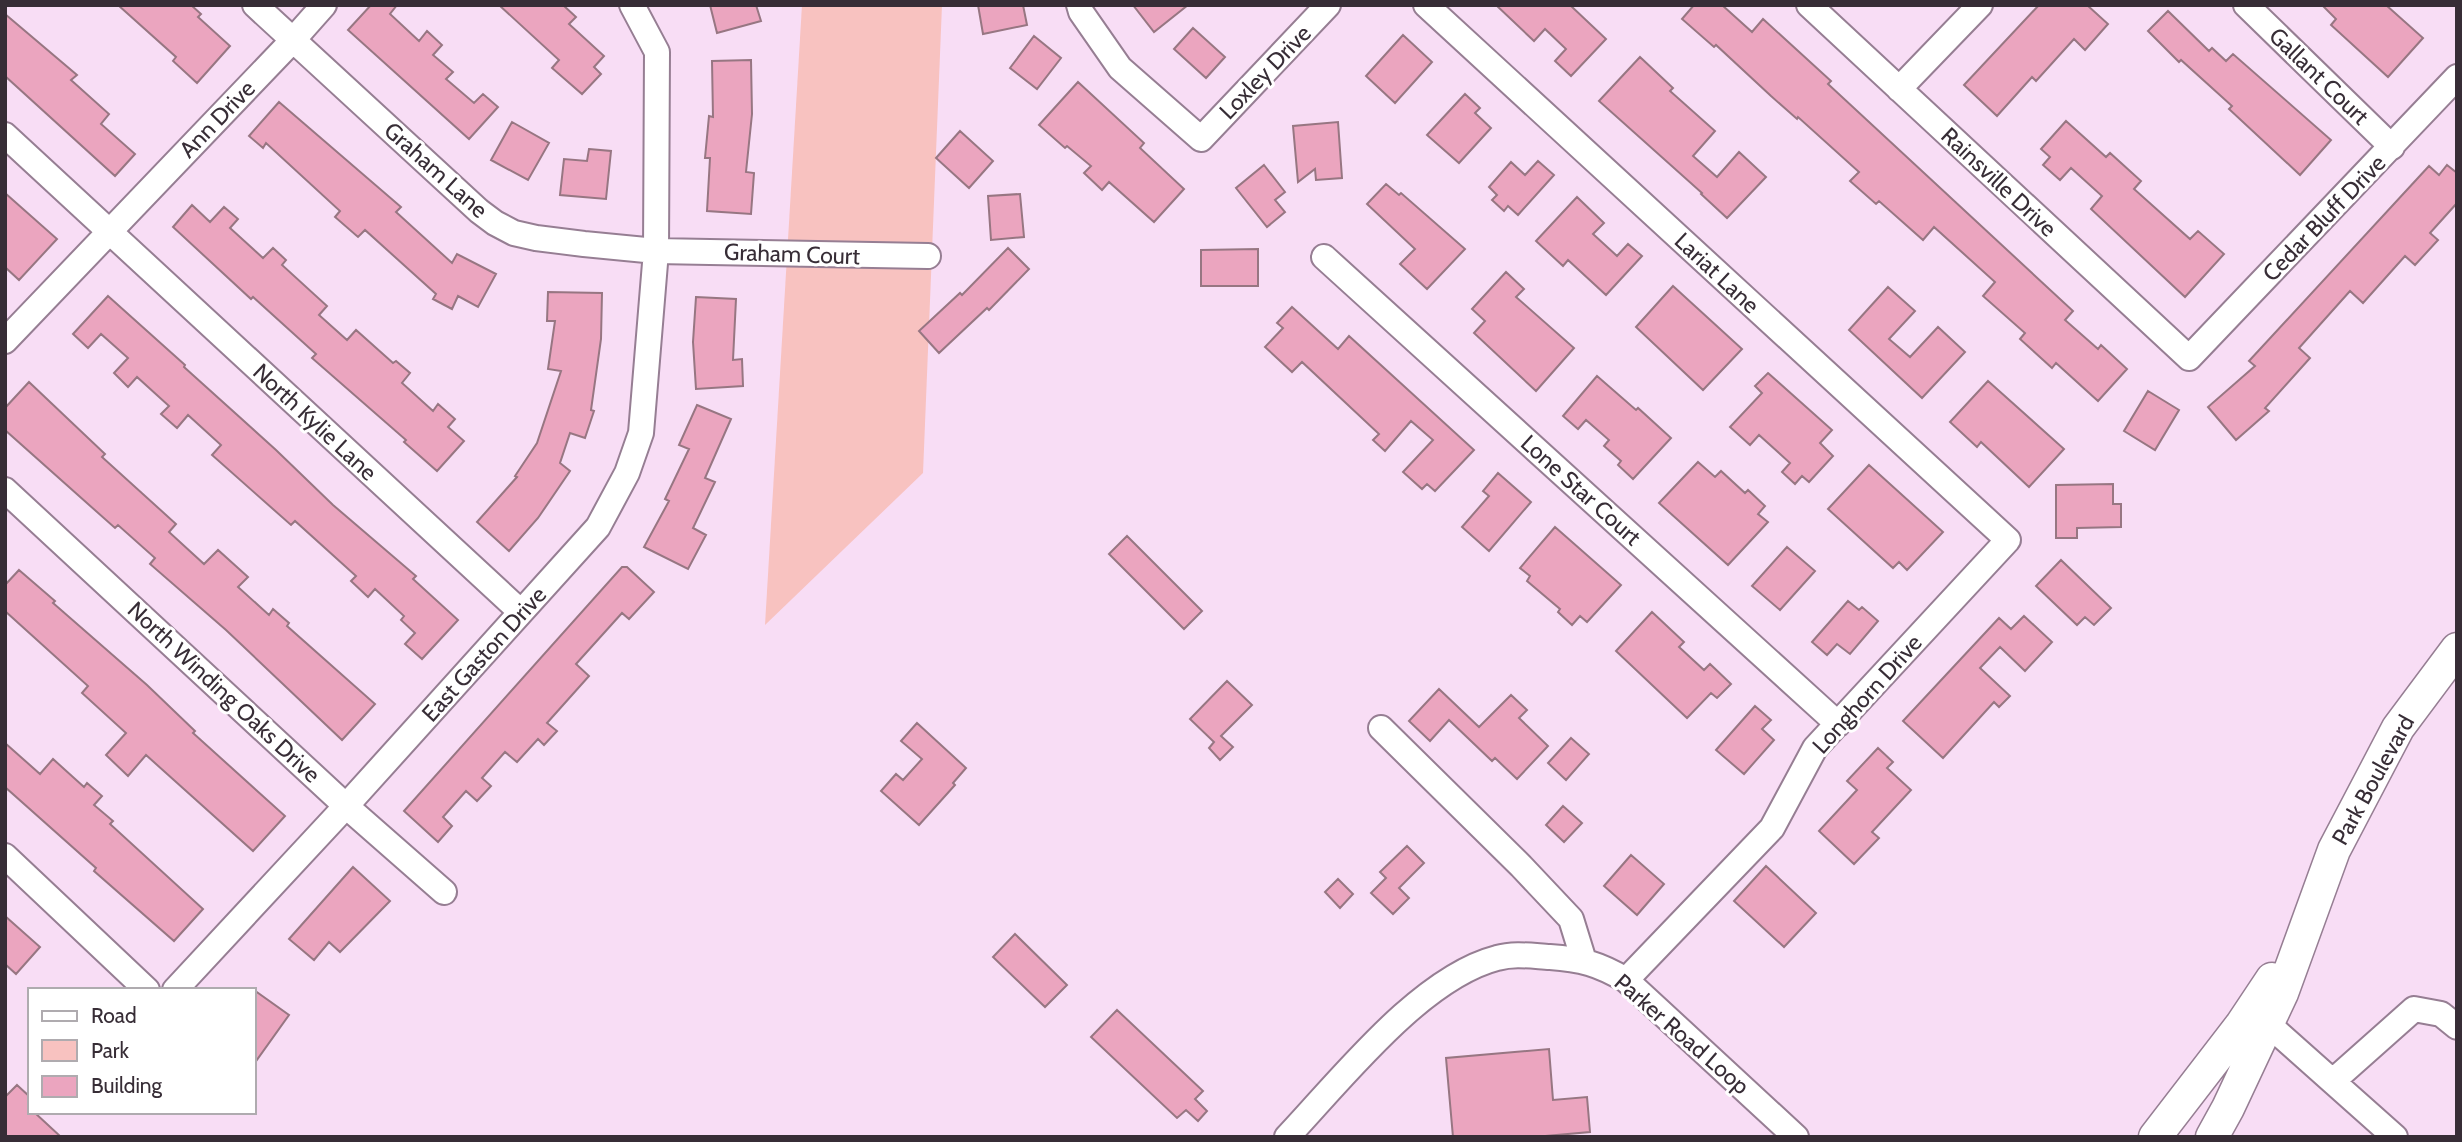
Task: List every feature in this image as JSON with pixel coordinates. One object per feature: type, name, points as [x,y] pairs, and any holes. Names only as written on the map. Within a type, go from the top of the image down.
[{"type":"main road","name":"Park Boulevard","points":[[2212,1137],[2283,993],[2334,850],[2398,728],[2457,649]]},
{"type":"main road","name":"Park Boulevard","points":[[2155,1137],[2242,1024],[2308,922]]},
{"type":"street","name":"Graham Lane","points":[[255,5],[495,223],[514,233],[536,238],[656,251]]},
{"type":"street","name":"Ann Drive","points":[[5,341],[324,5]]},
{"type":"street","name":"East Gaston Drive","points":[[177,988],[346,806],[598,527],[627,473],[641,433],[656,251],[657,52],[632,5]]},
{"type":"street","name":"Loxley Drive","points":[[1079,5],[1081,12],[1121,68],[1201,139],[1328,5]]},
{"type":"street","name":"Lariat Lane","points":[[1426,5],[2008,540]]},
{"type":"street","name":"Rainsville Drive","points":[[1810,5],[2189,358]]},
{"type":"street","points":[[1899,89],[1980,5]]},
{"type":"street","name":"Gallant Court","points":[[2246,5],[2392,147]]},
{"type":"street","name":"Cedar Bluff Drive","points":[[2189,358],[2457,77]]},
{"type":"street","name":"North Kylie Lane","points":[[5,135],[522,612]]},
{"type":"street","name":"Graham Court","points":[[656,251],[928,256]]},
{"type":"street","name":"Lone Star Court","points":[[1324,257],[1838,724]]},
{"type":"street","name":"North Winding Oaks Drive","points":[[5,490],[346,806],[444,892]]},
{"type":"street","name":"Longhorn Drive","points":[[1626,980],[1772,828],[1815,748],[2008,540]]},
{"type":"street","points":[[1381,728],[1571,919],[1584,961]]},
{"type":"street","points":[[5,856],[145,988]]},
{"type":"street","name":"Parker Road Loop","points":[[1287,1137],[1390,1027],[1426,996],[1471,968],[1495,958],[1513,955],[1584,961],[1603,966],[1626,980],[1796,1137]]},
{"type":"street","points":[[2333,1082],[2414,1009],[2441,1014],[2457,1027]]},
{"type":"street","points":[[2268,1024],[2395,1137]]},
{"type":"green space","points":[[802,5],[942,5],[923,473],[765,625]]},
{"type":"building","points":[[118,5],[191,5],[201,14],[198,17],[230,46],[197,83],[173,61],[176,57]]},
{"type":"building","points":[[371,5],[397,5],[390,14],[419,41],[427,31],[442,45],[433,55],[453,72],[446,79],[474,103],[483,94],[498,107],[469,139],[348,30]]},
{"type":"building","points":[[499,5],[563,5],[576,17],[569,24],[604,56],[594,67],[601,74],[582,94],[552,68],[559,60]]},
{"type":"building","points":[[710,5],[756,5],[761,21],[717,33]]},
{"type":"building","points":[[978,5],[1023,5],[1027,25],[983,34]]},
{"type":"building","points":[[1133,5],[1188,5],[1154,32]]},
{"type":"building","points":[[1496,5],[1570,5],[1606,39],[1571,76],[1555,61],[1566,49],[1545,29],[1534,41]]},
{"type":"building","points":[[1694,5],[1722,5],[1752,32],[1763,19],[1831,81],[1828,84],[2073,311],[2065,320],[2098,349],[2101,345],[2127,369],[2098,401],[2056,363],[2052,368],[2020,339],[2025,333],[1983,296],[1995,282],[1934,227],[1923,240],[1879,201],[1876,204],[1850,181],[1859,172],[1716,45],[1714,47],[1682,19]]},
{"type":"building","points":[[2039,5],[2087,5],[2108,24],[2085,50],[2074,39],[2036,81],[2032,77],[1997,116],[1964,85]]},
{"type":"building","points":[[2322,5],[2386,5],[2423,38],[2388,77],[2331,25],[2336,19]]},
{"type":"building","points":[[2168,11],[2209,51],[2212,48],[2226,61],[2233,54],[2331,140],[2300,175],[2229,109],[2232,106],[2181,60],[2179,62],[2148,31]]},
{"type":"building","points":[[5,14],[77,75],[71,80],[109,114],[101,124],[135,154],[115,176],[5,76]]},
{"type":"building","points":[[1193,28],[1225,57],[1206,78],[1174,49]]},
{"type":"building","points":[[1403,35],[1432,62],[1395,103],[1366,76]]},
{"type":"building","points":[[1034,36],[1061,58],[1037,89],[1010,68]]},
{"type":"building","points":[[1640,57],[1673,88],[1670,91],[1715,131],[1693,156],[1717,177],[1739,152],[1766,177],[1727,218],[1599,101]]},
{"type":"building","points":[[751,60],[752,114],[746,172],[754,173],[751,214],[707,211],[710,158],[705,158],[709,116],[713,117],[712,61]]},
{"type":"building","points":[[1078,82],[1144,143],[1140,148],[1184,189],[1154,222],[1109,182],[1102,190],[1084,173],[1091,166],[1039,125]]},
{"type":"building","points":[[1465,94],[1480,108],[1475,113],[1491,128],[1459,163],[1427,135]]},
{"type":"building","points":[[279,102],[401,207],[396,212],[452,263],[457,254],[496,274],[478,307],[458,296],[452,309],[433,299],[436,294],[365,230],[358,237],[335,217],[340,211],[266,143],[263,148],[249,136]]},
{"type":"building","points":[[2066,121],[2106,157],[2110,153],[2141,181],[2134,189],[2190,239],[2198,231],[2224,254],[2185,297],[2091,209],[2102,196],[2071,168],[2060,180],[2043,165],[2050,157],[2041,149]]},
{"type":"building","points":[[512,122],[549,143],[528,180],[491,160]]},
{"type":"building","points":[[1338,122],[1342,178],[1316,180],[1315,169],[1298,182],[1293,126]]},
{"type":"building","points":[[960,131],[993,161],[969,188],[936,158]]},
{"type":"building","points":[[589,149],[611,151],[606,199],[560,195],[564,159],[587,161]]},
{"type":"building","points":[[1538,161],[1554,175],[1518,215],[1508,206],[1504,211],[1492,200],[1497,195],[1489,187],[1511,162],[1525,175]]},
{"type":"building","points":[[1264,165],[1285,192],[1275,200],[1285,212],[1267,227],[1236,188]]},
{"type":"building","points":[[2447,165],[2457,173],[2457,203],[2430,233],[2438,240],[2415,265],[2405,256],[2363,303],[2350,291],[2299,348],[2310,358],[2265,408],[2269,411],[2236,440],[2208,407],[2255,366],[2249,361],[2429,166],[2439,175]]},
{"type":"building","points":[[1386,184],[1399,195],[1401,193],[1465,249],[1427,289],[1400,264],[1415,249],[1367,204]]},
{"type":"building","points":[[5,193],[57,239],[19,280],[5,267]]},
{"type":"building","points":[[1020,194],[1024,237],[991,240],[988,196]]},
{"type":"building","points":[[1577,197],[1604,223],[1593,234],[1617,256],[1628,244],[1642,256],[1606,295],[1568,260],[1563,266],[1536,241]]},
{"type":"building","points":[[192,205],[210,222],[224,207],[238,219],[230,228],[263,258],[273,248],[286,260],[282,265],[327,306],[319,315],[347,340],[356,330],[393,363],[396,361],[410,373],[402,383],[433,411],[438,404],[455,419],[448,427],[464,441],[437,471],[404,442],[406,440],[312,358],[316,354],[173,227]]},
{"type":"building","points":[[1008,248],[1029,269],[989,310],[987,308],[939,353],[919,331],[960,293],[962,295]]},
{"type":"building","points":[[1258,249],[1258,286],[1201,286],[1201,250]]},
{"type":"building","points":[[1506,272],[1524,289],[1516,297],[1574,348],[1536,391],[1474,333],[1485,321],[1472,309]]},
{"type":"building","points":[[1673,286],[1742,349],[1703,390],[1636,327]]},
{"type":"building","points":[[1888,287],[1915,311],[1889,339],[1910,357],[1938,327],[1965,352],[1922,398],[1849,330]]},
{"type":"building","points":[[548,292],[602,293],[601,339],[591,410],[594,411],[585,438],[570,433],[560,463],[570,471],[538,518],[509,551],[477,522],[517,477],[515,476],[537,443],[561,371],[548,369],[555,321],[547,321]]},
{"type":"building","points":[[108,296],[333,505],[416,576],[413,579],[458,620],[422,659],[405,644],[415,633],[401,620],[404,616],[375,589],[368,597],[351,581],[356,576],[295,521],[291,525],[212,455],[221,445],[188,415],[177,428],[161,414],[169,406],[137,377],[128,387],[114,373],[128,358],[101,334],[88,348],[73,334]]},
{"type":"building","points":[[696,297],[736,299],[733,360],[742,359],[743,386],[696,389],[693,342]]},
{"type":"building","points":[[1292,307],[1338,349],[1349,336],[1474,450],[1435,491],[1427,484],[1422,489],[1403,472],[1433,440],[1411,421],[1385,451],[1373,440],[1379,434],[1302,362],[1292,372],[1265,347],[1283,328],[1277,323]]},
{"type":"building","points":[[1768,373],[1832,430],[1820,443],[1833,456],[1809,482],[1802,476],[1795,484],[1782,472],[1790,463],[1759,435],[1750,445],[1730,427],[1762,393],[1755,386]]},
{"type":"building","points":[[1597,376],[1671,438],[1633,479],[1618,465],[1621,461],[1604,446],[1609,440],[1586,420],[1578,429],[1563,416]]},
{"type":"building","points":[[1988,381],[2064,449],[2029,487],[1981,442],[1977,447],[1950,422]]},
{"type":"building","points":[[29,382],[105,454],[102,457],[176,524],[169,532],[204,564],[218,550],[248,577],[238,587],[269,615],[273,609],[289,623],[287,626],[375,704],[342,740],[226,630],[150,564],[155,558],[118,525],[115,528],[5,430],[5,408]]},
{"type":"building","points":[[2148,391],[2179,410],[2155,450],[2124,431]]},
{"type":"building","points":[[697,405],[731,419],[705,478],[715,482],[693,528],[706,535],[688,569],[644,547],[669,501],[665,499],[689,449],[679,445]]},
{"type":"building","points":[[1698,462],[1715,477],[1721,471],[1745,493],[1748,490],[1765,506],[1758,514],[1768,522],[1728,565],[1659,503]]},
{"type":"building","points":[[1869,465],[1943,532],[1907,570],[1899,562],[1893,568],[1828,509]]},
{"type":"building","points":[[1498,473],[1531,502],[1489,551],[1462,527],[1489,496],[1483,491]]},
{"type":"building","points":[[2113,484],[2113,504],[2121,504],[2121,527],[2077,528],[2077,538],[2056,538],[2056,485]]},
{"type":"building","points":[[1555,527],[1621,585],[1587,622],[1580,616],[1572,625],[1558,612],[1560,609],[1527,581],[1530,576],[1520,568]]},
{"type":"building","points":[[1127,536],[1202,611],[1184,629],[1109,554]]},
{"type":"building","points":[[1787,547],[1815,571],[1780,610],[1752,586]]},
{"type":"building","points":[[2061,560],[2111,608],[2094,625],[2085,617],[2077,625],[2036,586]]},
{"type":"building","points":[[622,567],[627,567],[654,592],[629,619],[622,613],[576,664],[589,676],[547,723],[557,731],[544,745],[538,739],[517,762],[505,752],[482,778],[491,786],[477,801],[466,791],[443,817],[452,826],[438,842],[404,811]]},
{"type":"building","points":[[19,570],[147,685],[195,731],[193,733],[285,816],[253,851],[146,755],[128,776],[106,755],[126,733],[82,693],[88,686],[5,611],[5,585]]},
{"type":"building","points":[[1848,601],[1859,610],[1862,607],[1878,621],[1850,654],[1837,644],[1827,655],[1812,642]]},
{"type":"building","points":[[1652,612],[1684,642],[1679,647],[1704,670],[1710,664],[1731,684],[1717,698],[1711,693],[1687,718],[1616,651]]},
{"type":"building","points":[[2024,616],[2052,642],[2025,671],[2000,647],[1980,668],[2010,696],[1999,707],[1994,702],[1943,758],[1903,721],[1999,618],[2011,629]]},
{"type":"building","points":[[1227,681],[1252,705],[1221,736],[1233,747],[1220,760],[1209,748],[1214,742],[1190,719]]},
{"type":"building","points":[[1439,689],[1479,727],[1511,695],[1527,710],[1519,718],[1548,746],[1517,779],[1495,758],[1492,761],[1449,720],[1430,741],[1409,721]]},
{"type":"building","points":[[1755,706],[1771,720],[1762,729],[1774,740],[1744,774],[1716,750]]},
{"type":"building","points":[[917,723],[966,768],[953,783],[955,785],[919,825],[881,791],[896,774],[903,780],[922,759],[901,741]]},
{"type":"building","points":[[1571,738],[1589,754],[1566,780],[1548,763]]},
{"type":"building","points":[[5,743],[40,774],[53,759],[84,787],[87,783],[102,796],[94,805],[113,821],[110,824],[203,909],[174,941],[94,871],[96,868],[5,787]]},
{"type":"building","points":[[1878,748],[1893,762],[1887,768],[1911,790],[1872,832],[1879,838],[1854,864],[1819,831],[1857,790],[1847,781]]},
{"type":"building","points":[[1563,806],[1582,823],[1564,842],[1546,825]]},
{"type":"building","points":[[1407,846],[1424,863],[1399,888],[1409,898],[1393,914],[1371,893],[1386,878],[1380,872]]},
{"type":"building","points":[[1631,855],[1664,884],[1637,915],[1604,886]]},
{"type":"building","points":[[1766,866],[1816,913],[1784,947],[1734,901]]},
{"type":"building","points":[[353,867],[390,901],[340,952],[329,942],[314,960],[289,939]]},
{"type":"building","points":[[1338,879],[1353,894],[1340,908],[1325,892]]},
{"type":"building","points":[[5,916],[40,947],[16,974],[5,964]]},
{"type":"building","points":[[1015,934],[1067,985],[1045,1007],[993,957]]},
{"type":"building","points":[[256,991],[289,1015],[256,1061]]},
{"type":"building","points":[[1117,1010],[1203,1091],[1195,1099],[1207,1111],[1198,1121],[1186,1110],[1177,1118],[1091,1037]]},
{"type":"building","points":[[1549,1049],[1553,1100],[1587,1097],[1590,1132],[1534,1137],[1453,1137],[1446,1058]]},
{"type":"building","points":[[17,1085],[28,1095],[28,1114],[36,1114],[61,1137],[5,1137],[5,1097]]}]
